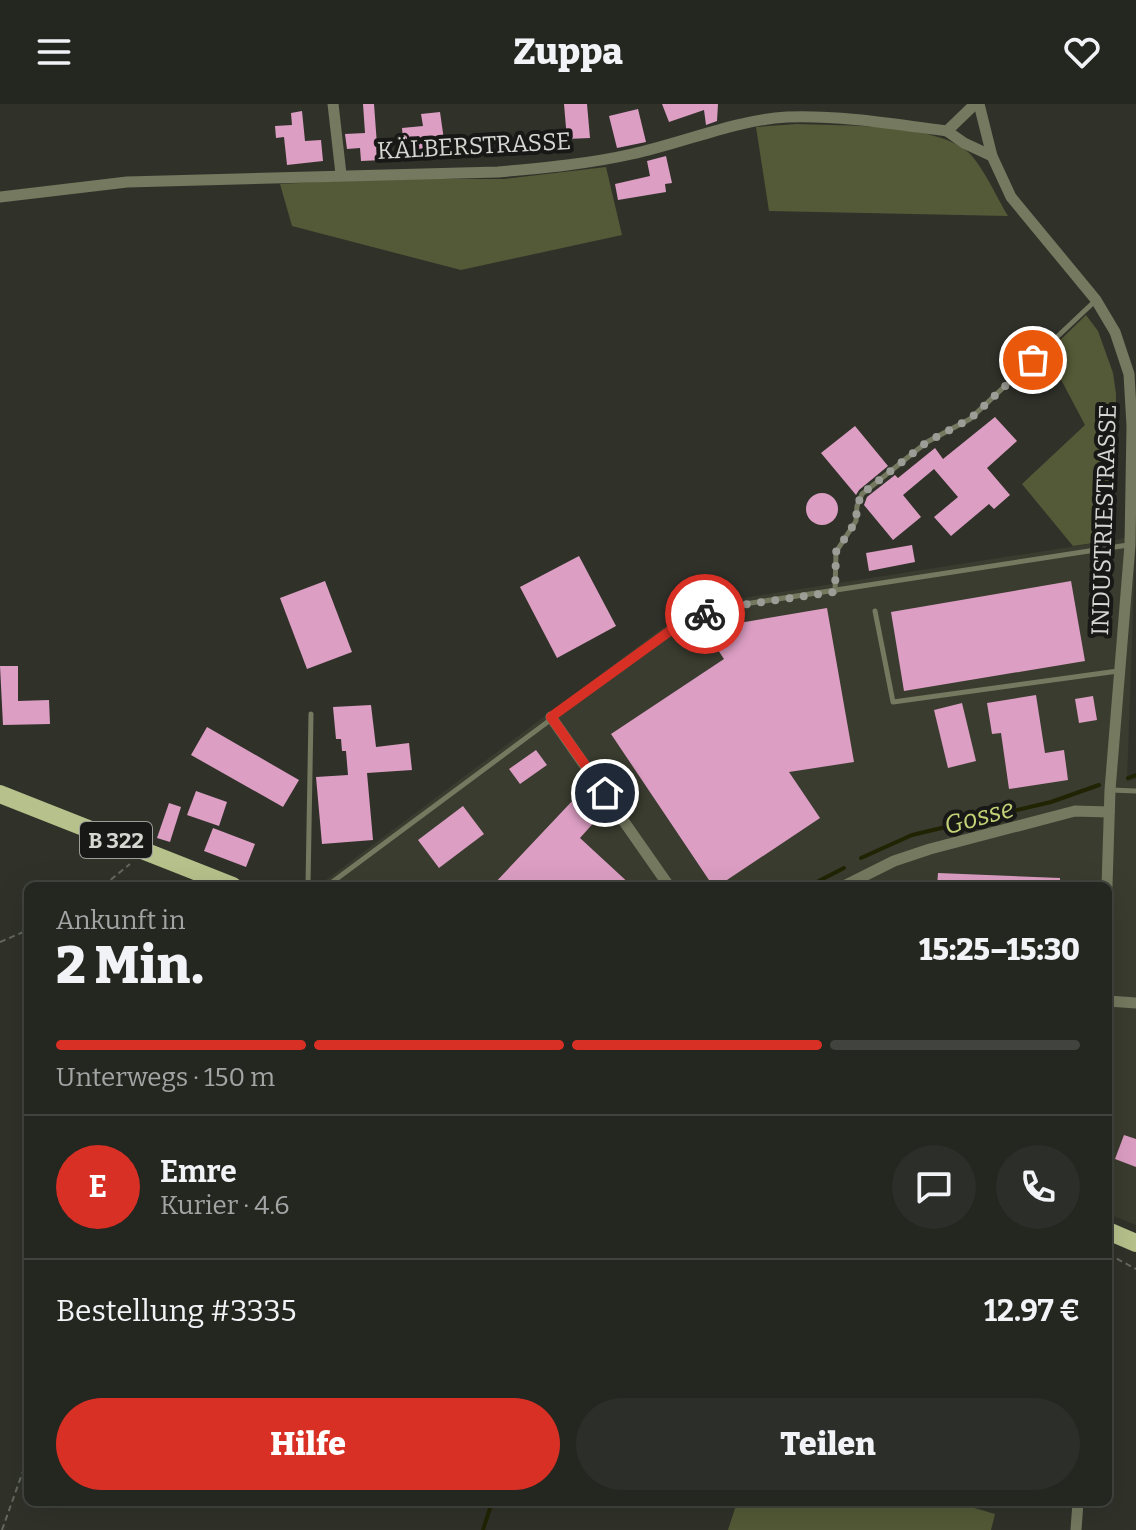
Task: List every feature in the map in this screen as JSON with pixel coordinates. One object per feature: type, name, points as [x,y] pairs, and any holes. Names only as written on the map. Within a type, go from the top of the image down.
[{"type":"main road","name":"B 322","points":[[0,794],[223,882]]},
{"type":"main road","points":[[1112,1233],[1136,1243]]},
{"type":"street","points":[[333,104],[341,174]]},
{"type":"street","points":[[947,131],[977,104]]},
{"type":"street","name":"INDUSTRIESTRASSE","points":[[977,104],[992,156],[1011,197],[1096,300],[1115,332],[1129,374],[1133,544],[1119,671],[1107,882]]},
{"type":"street","name":"KÄLBERSTRASSE","points":[[0,197],[127,182],[550,168],[632,154],[746,124],[788,117],[868,121],[947,131],[992,156]]},
{"type":"street","points":[[551,717],[666,882]]},
{"type":"street","points":[[852,882],[894,861],[930,849],[1075,811],[1109,812]]},
{"type":"street","points":[[1112,1001],[1136,1003]]},
{"type":"street","points":[[1076,1530],[1078,1506]]},
{"type":"lane","points":[[835,592],[836,552],[856,521],[862,494],[927,442],[970,419],[1096,300]]},
{"type":"lane","points":[[332,882],[674,628],[719,608],[1133,544]]},
{"type":"lane","points":[[875,611],[893,702],[1119,671]]},
{"type":"lane","points":[[308,882],[311,714]]},
{"type":"lane","points":[[1110,790],[1136,791]]},
{"type":"path","points":[[108,882],[133,861],[140,850]]},
{"type":"path","points":[[0,942],[24,932]]},
{"type":"path","points":[[1112,1256],[1136,1269]]},
{"type":"path","points":[[2,1530],[24,1468]]},
{"type":"shaded area","points":[[1136,532],[1127,781],[1136,779],[1136,1225],[1112,1216],[1112,882],[323,882],[684,612],[705,604],[1121,539]]},
{"type":"green space","points":[[797,124],[887,128],[934,136],[953,143],[974,158],[1008,216],[769,211],[756,127]]},
{"type":"green space","points":[[606,167],[622,235],[461,270],[292,226],[280,184],[377,179],[504,179]]},
{"type":"green space","points":[[1086,315],[1098,331],[1113,373],[1116,394],[1115,515],[1093,543],[1073,546],[1022,484],[1085,425],[1047,353]]},
{"type":"green space","points":[[736,1506],[968,1506],[995,1514],[991,1530],[728,1530]]},
{"type":"building","points":[[363,104],[374,104],[377,145],[382,144],[383,160],[361,161],[360,148],[347,149],[345,134],[365,133]]},
{"type":"building","points":[[564,104],[587,104],[590,138],[567,139]]},
{"type":"building","points":[[662,104],[718,104],[717,121],[706,125],[704,110],[669,122]]},
{"type":"building","points":[[638,109],[646,142],[617,148],[609,116]]},
{"type":"building","points":[[302,111],[305,141],[321,140],[323,161],[287,165],[284,137],[276,138],[275,126],[292,125],[291,113]]},
{"type":"building","points":[[440,112],[444,140],[463,137],[465,154],[442,157],[441,148],[404,152],[402,128],[423,126],[421,114]]},
{"type":"building","points":[[666,156],[672,183],[665,184],[666,192],[618,200],[615,184],[650,176],[647,161]]},
{"type":"building","points":[[995,417],[1017,441],[987,468],[1010,495],[994,509],[989,504],[951,536],[934,517],[958,497],[934,469],[903,495],[921,517],[893,540],[864,505],[867,497],[895,475],[898,478],[935,448],[943,459]]},
{"type":"building","points":[[855,426],[888,466],[856,495],[821,453]]},
{"type":"building","points":[[822,493],[834,497],[838,509],[834,521],[822,525],[810,521],[806,509],[810,497]]},
{"type":"building","points":[[912,545],[915,562],[869,571],[866,553]]},
{"type":"building","points":[[579,556],[616,626],[557,658],[520,587]]},
{"type":"building","points":[[325,581],[352,652],[307,669],[280,598]]},
{"type":"building","points":[[1071,581],[1085,661],[904,691],[891,612]]},
{"type":"building","points":[[827,608],[854,762],[789,772],[820,818],[724,882],[710,882],[611,734],[724,659],[704,629]]},
{"type":"building","points":[[0,666],[18,666],[18,701],[49,700],[50,724],[3,725]]},
{"type":"building","points":[[1036,695],[1045,753],[1064,750],[1068,780],[1009,789],[1001,733],[992,734],[987,703]]},
{"type":"building","points":[[1093,696],[1097,720],[1079,723],[1075,699]]},
{"type":"building","points":[[962,703],[976,761],[948,768],[934,710]]},
{"type":"building","points":[[371,705],[376,747],[409,743],[412,770],[367,773],[373,840],[322,844],[316,777],[348,775],[346,751],[342,751],[341,739],[336,739],[333,707]]},
{"type":"building","points":[[207,727],[299,780],[283,807],[191,755]]},
{"type":"building","points":[[536,750],[547,765],[520,784],[509,769]]},
{"type":"building","points":[[196,791],[227,802],[219,826],[187,815]]},
{"type":"building","points":[[575,798],[597,819],[580,838],[628,882],[496,882]]},
{"type":"building","points":[[169,803],[181,807],[170,842],[157,838]]},
{"type":"building","points":[[463,806],[484,834],[439,868],[418,840]]},
{"type":"building","points":[[213,828],[255,844],[246,867],[204,851]]},
{"type":"building","points":[[938,873],[1060,878],[1060,882],[937,882]]},
{"type":"building","points":[[1124,1135],[1136,1139],[1136,1167],[1115,1159]]},
{"type":"waterway","name":"Gosse","points":[[1128,778],[1136,775]]},
{"type":"waterway","name":"Gosse","points":[[861,858],[912,835],[1051,802],[1099,785]]},
{"type":"waterway","name":"Gosse","points":[[817,882],[844,868]]},
{"type":"waterway","name":"Gosse","points":[[483,1530],[491,1506]]},
{"type":"way so far","points":[[705,614],[719,608],[835,592],[836,552],[856,521],[862,494],[927,442],[970,419],[1033,360]]},
{"type":"route","points":[[605,793],[551,717],[674,628],[705,614]]}]
